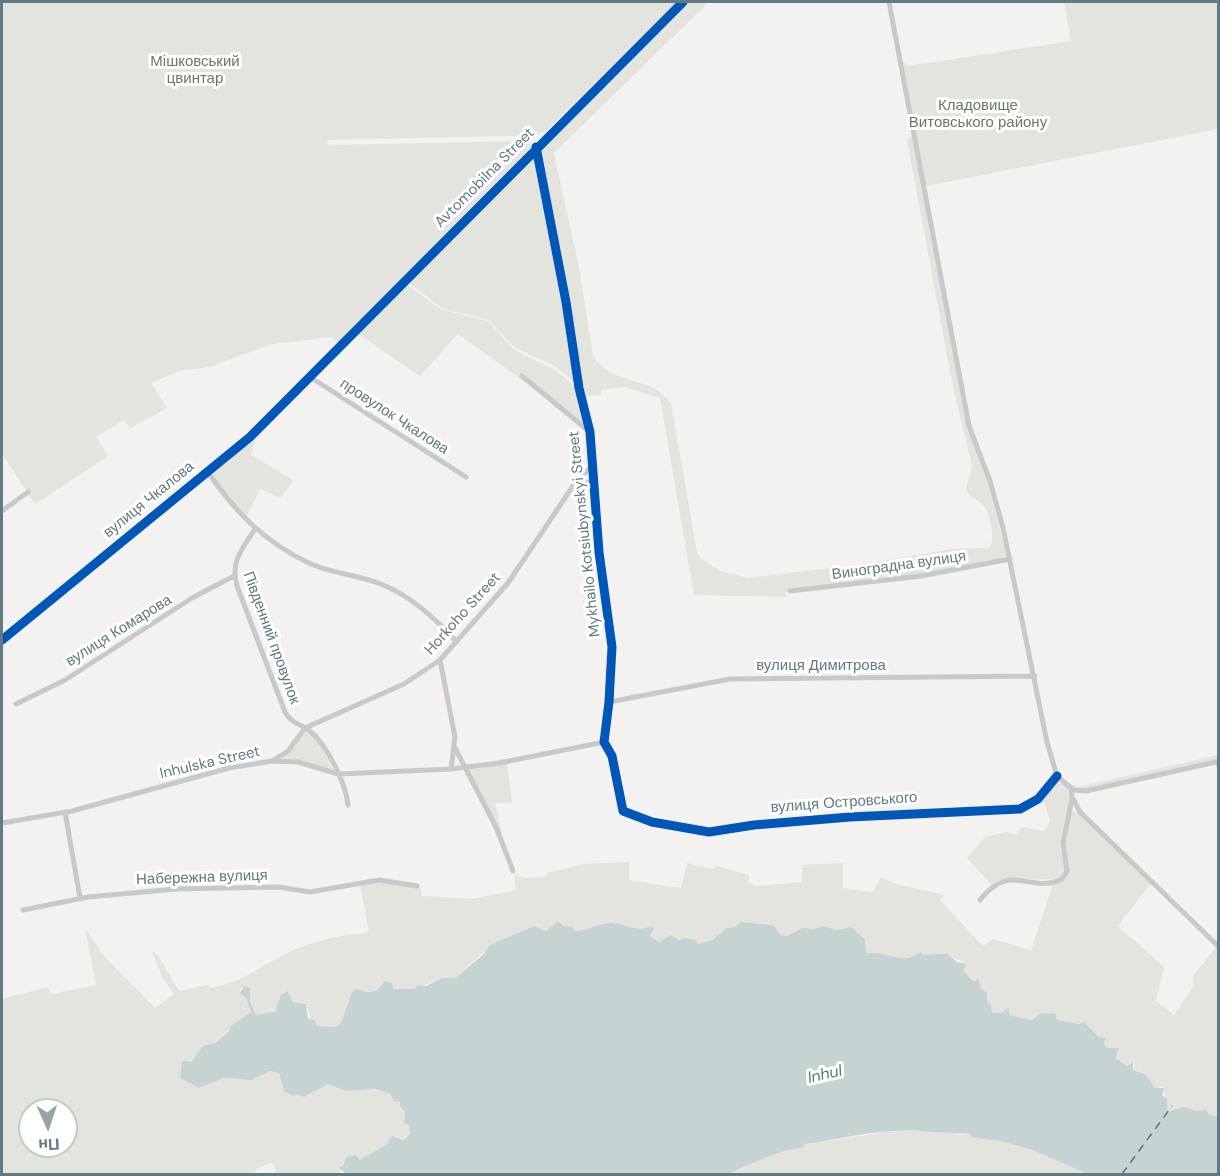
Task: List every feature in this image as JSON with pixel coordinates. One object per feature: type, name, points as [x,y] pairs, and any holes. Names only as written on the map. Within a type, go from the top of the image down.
[{"type":"street","name":"Avtomobilna Street","points":[[310,377],[536,147],[541,139],[683,2]]},
{"type":"street","points":[[889,2],[969,426],[990,482],[1010,559],[1047,742],[1057,776],[1072,790],[1086,791],[1216,762],[1218,764]]},
{"type":"street","name":"Mykhailo Kotsiubynskyi Street","points":[[536,147],[566,302],[579,390],[590,432],[599,552],[612,647],[604,742],[612,756],[623,811]]},
{"type":"street","points":[[522,376],[590,432]]},
{"type":"street","name":"вулиця Чкалова","points":[[2,640],[250,437],[310,377]]},
{"type":"street","name":"провулок Чкалова","points":[[310,377],[466,477]]},
{"type":"street","name":"Horkoho Street","points":[[305,728],[404,684],[440,660],[524,562],[578,480],[593,465]]},
{"type":"street","points":[[207,471],[234,509],[255,529],[310,563],[389,588],[444,627],[457,642]]},
{"type":"street","points":[[578,480],[595,484]]},
{"type":"street","points":[[2,511],[28,492]]},
{"type":"street","name":"Південний провулок","points":[[255,529],[235,561],[234,576],[267,668],[285,712],[297,732],[295,742]]},
{"type":"street","name":"Виноградна вулиця","points":[[790,591],[921,576],[1010,559]]},
{"type":"street","name":"вулиця Комарова","points":[[16,704],[65,680],[192,598],[234,576]]},
{"type":"street","points":[[440,660],[455,748],[496,827],[513,871]]},
{"type":"street","name":"вулиця Димитрова","points":[[609,702],[730,679],[1035,676]]},
{"type":"street","name":"Південний провулок","points":[[292,722],[305,728],[323,747],[344,782],[348,805]]},
{"type":"street","points":[[272,761],[288,751],[305,728]]},
{"type":"street","name":"Inhulska Street","points":[[2,823],[65,812],[229,768],[272,761],[298,762],[338,774],[451,769],[576,750],[604,742]]},
{"type":"street","points":[[451,769],[455,748]]},
{"type":"street","name":"вулиця Островського","points":[[623,811],[639,819],[709,832],[754,825],[850,817],[1020,808],[1038,799],[1057,776]]},
{"type":"street","points":[[980,900],[996,882],[1017,879],[1053,883],[1062,879],[1066,871],[1063,843],[1072,790]]},
{"type":"street","points":[[1072,797],[1080,812],[1218,946]]},
{"type":"street","points":[[65,812],[80,898]]},
{"type":"street","name":"Набережна вулиця","points":[[23,910],[80,898],[176,889],[279,886],[310,892],[379,880],[417,886]]},
{"type":"green space","name":"Мішковський цвинтар","points":[[2,2],[678,2],[545,132],[513,136],[327,140],[328,145],[528,141],[533,143],[525,155],[339,344],[331,337],[272,344],[209,367],[179,371],[151,383],[167,408],[130,428],[124,420],[96,437],[108,456],[35,504],[2,454]]},
{"type":"green space","points":[[687,2],[709,2],[554,153],[579,267],[593,356],[612,373],[653,388],[663,394],[671,404],[697,552],[700,558],[720,571],[748,578],[857,565],[954,549],[988,548],[991,545],[992,531],[986,510],[966,489],[972,466],[952,382],[907,140],[912,135],[967,426],[988,482],[1006,554],[1001,560],[921,574],[794,590],[785,592],[786,597],[694,595],[660,398],[625,387],[601,390],[601,395],[582,396],[568,302],[540,151],[543,144]]},
{"type":"green space","name":"Кладовище Витовського району","points":[[1064,2],[1218,2],[1218,129],[926,186],[902,61],[908,66],[1071,41]]},
{"type":"green space","points":[[533,156],[537,164],[563,302],[574,382],[555,366],[514,347],[489,320],[443,309],[409,283]]},
{"type":"green space","points":[[404,286],[410,287],[442,310],[488,321],[513,349],[557,371],[577,389],[587,426],[458,334],[420,376],[357,333]]},
{"type":"green space","points":[[252,439],[255,442],[251,455],[293,480],[281,498],[260,489],[245,519],[212,474]]},
{"type":"green space","points":[[305,732],[309,732],[322,748],[333,771],[278,760]]},
{"type":"green space","points":[[1218,755],[1218,762],[1089,790],[1074,789],[1068,783],[1078,787]]},
{"type":"green space","points":[[507,761],[512,803],[495,803],[505,847],[468,769]]},
{"type":"green space","points":[[1054,783],[1062,783],[1069,788],[1070,795],[1061,846],[1064,866],[1061,878],[1016,878],[991,884],[967,858],[985,837],[1006,832],[1015,835],[1022,827],[1044,831],[1050,821],[1045,803],[1032,806]]},
{"type":"green space","points":[[1072,810],[1079,814],[1151,883],[1118,926],[1164,967],[1156,1001],[1174,1015],[1193,987],[1193,976],[1216,947],[1218,948],[1218,1117],[1209,1114],[1206,1110],[1180,1108],[1168,1112],[1163,1087],[1155,1088],[1144,1073],[1133,1070],[1135,1065],[1132,1062],[1127,1066],[1116,1058],[1120,1050],[1107,1048],[1104,1042],[1106,1038],[1099,1037],[1084,1022],[1079,1024],[1058,1020],[1057,1016],[1041,1013],[1032,1020],[1009,1015],[1009,1007],[1001,1013],[992,1013],[991,1006],[987,1002],[987,994],[983,992],[976,980],[965,974],[965,963],[942,953],[923,955],[921,952],[909,958],[897,958],[866,953],[865,939],[851,927],[837,930],[823,926],[787,936],[782,935],[773,925],[742,922],[735,927],[726,928],[713,940],[698,944],[695,940],[667,938],[659,942],[650,936],[652,926],[633,928],[607,923],[588,930],[575,931],[572,926],[566,927],[562,922],[557,922],[546,931],[540,931],[534,926],[493,944],[455,978],[442,978],[415,989],[393,989],[391,982],[385,981],[376,991],[352,992],[341,1023],[336,1027],[317,1026],[309,1019],[310,1014],[305,1003],[293,1002],[285,991],[281,995],[275,1013],[256,1015],[249,997],[241,987],[240,993],[246,998],[251,1012],[215,1042],[204,1047],[191,1060],[181,1065],[180,1078],[199,1088],[224,1078],[251,1079],[270,1071],[279,1073],[285,1092],[304,1097],[328,1084],[345,1091],[364,1088],[388,1093],[396,1102],[400,1102],[401,1108],[405,1111],[404,1123],[409,1125],[411,1134],[404,1140],[395,1136],[387,1144],[360,1160],[350,1156],[340,1167],[340,1172],[346,1174],[274,1174],[276,1170],[272,1162],[256,1169],[254,1174],[2,1174],[2,999],[48,987],[51,994],[96,985],[85,928],[104,956],[155,1008],[174,994],[162,977],[152,951],[158,955],[179,991],[208,985],[211,988],[231,983],[304,946],[336,937],[369,932],[360,883],[389,881],[421,888],[422,896],[473,899],[516,890],[514,875],[527,878],[547,876],[547,873],[584,864],[629,862],[629,880],[681,888],[687,863],[713,869],[717,866],[749,875],[748,882],[756,886],[802,882],[802,865],[843,863],[843,888],[873,892],[881,877],[896,884],[945,895],[940,900],[983,946],[992,939],[1031,950],[1053,884],[1066,877],[1064,843]]},
{"type":"green space","points":[[943,1130],[959,1135],[969,1133],[970,1136],[1031,1149],[1064,1161],[1088,1174],[728,1174],[775,1154],[803,1148],[805,1144],[887,1132]]},
{"type":"water","name":"Inhul","points":[[558,921],[566,927],[572,926],[575,931],[608,923],[637,928],[652,926],[654,928],[650,936],[659,942],[671,935],[679,940],[684,938],[695,940],[698,944],[713,940],[726,928],[735,927],[741,922],[773,925],[781,935],[787,936],[803,928],[813,929],[823,926],[837,930],[851,927],[865,939],[866,953],[908,958],[921,952],[923,955],[946,953],[957,962],[966,964],[964,972],[974,981],[979,979],[981,989],[987,993],[987,1002],[991,1005],[992,1013],[1001,1013],[1009,1007],[1009,1015],[1032,1020],[1041,1013],[1055,1014],[1058,1020],[1079,1024],[1084,1022],[1099,1037],[1106,1038],[1104,1043],[1107,1048],[1119,1048],[1116,1058],[1127,1066],[1133,1062],[1133,1070],[1145,1074],[1155,1088],[1164,1088],[1162,1095],[1167,1099],[1168,1112],[1183,1107],[1196,1111],[1206,1110],[1209,1114],[1218,1117],[1218,1174],[1088,1174],[1033,1150],[1001,1141],[971,1137],[969,1133],[906,1130],[877,1132],[805,1144],[803,1148],[776,1154],[728,1174],[346,1174],[339,1168],[344,1164],[346,1157],[356,1155],[360,1160],[387,1144],[392,1136],[404,1140],[410,1134],[409,1125],[404,1123],[405,1111],[400,1107],[400,1102],[394,1101],[390,1094],[374,1089],[345,1091],[328,1084],[304,1097],[298,1094],[293,1096],[284,1091],[279,1073],[270,1071],[251,1080],[224,1078],[199,1088],[180,1078],[182,1061],[191,1062],[203,1046],[215,1043],[229,1031],[231,1026],[251,1012],[246,998],[240,993],[244,986],[250,988],[250,1001],[256,1015],[275,1012],[281,995],[287,991],[293,1002],[306,1004],[308,1019],[314,1020],[317,1026],[336,1027],[341,1023],[352,992],[356,989],[366,992],[376,991],[385,981],[392,983],[393,989],[415,989],[417,985],[426,986],[442,978],[455,978],[483,955],[490,945],[534,926],[546,931]]},
{"type":"ferry route","points":[[1122,1174],[1172,1106]]},
{"type":"cycle path","points":[[2,640],[250,437],[683,2]]},
{"type":"cycle path","points":[[536,147],[566,302],[579,388],[590,432],[599,552],[612,647],[604,742],[612,756],[623,811],[652,822],[709,832],[754,825],[850,817],[1020,809],[1038,799],[1057,776]]}]
